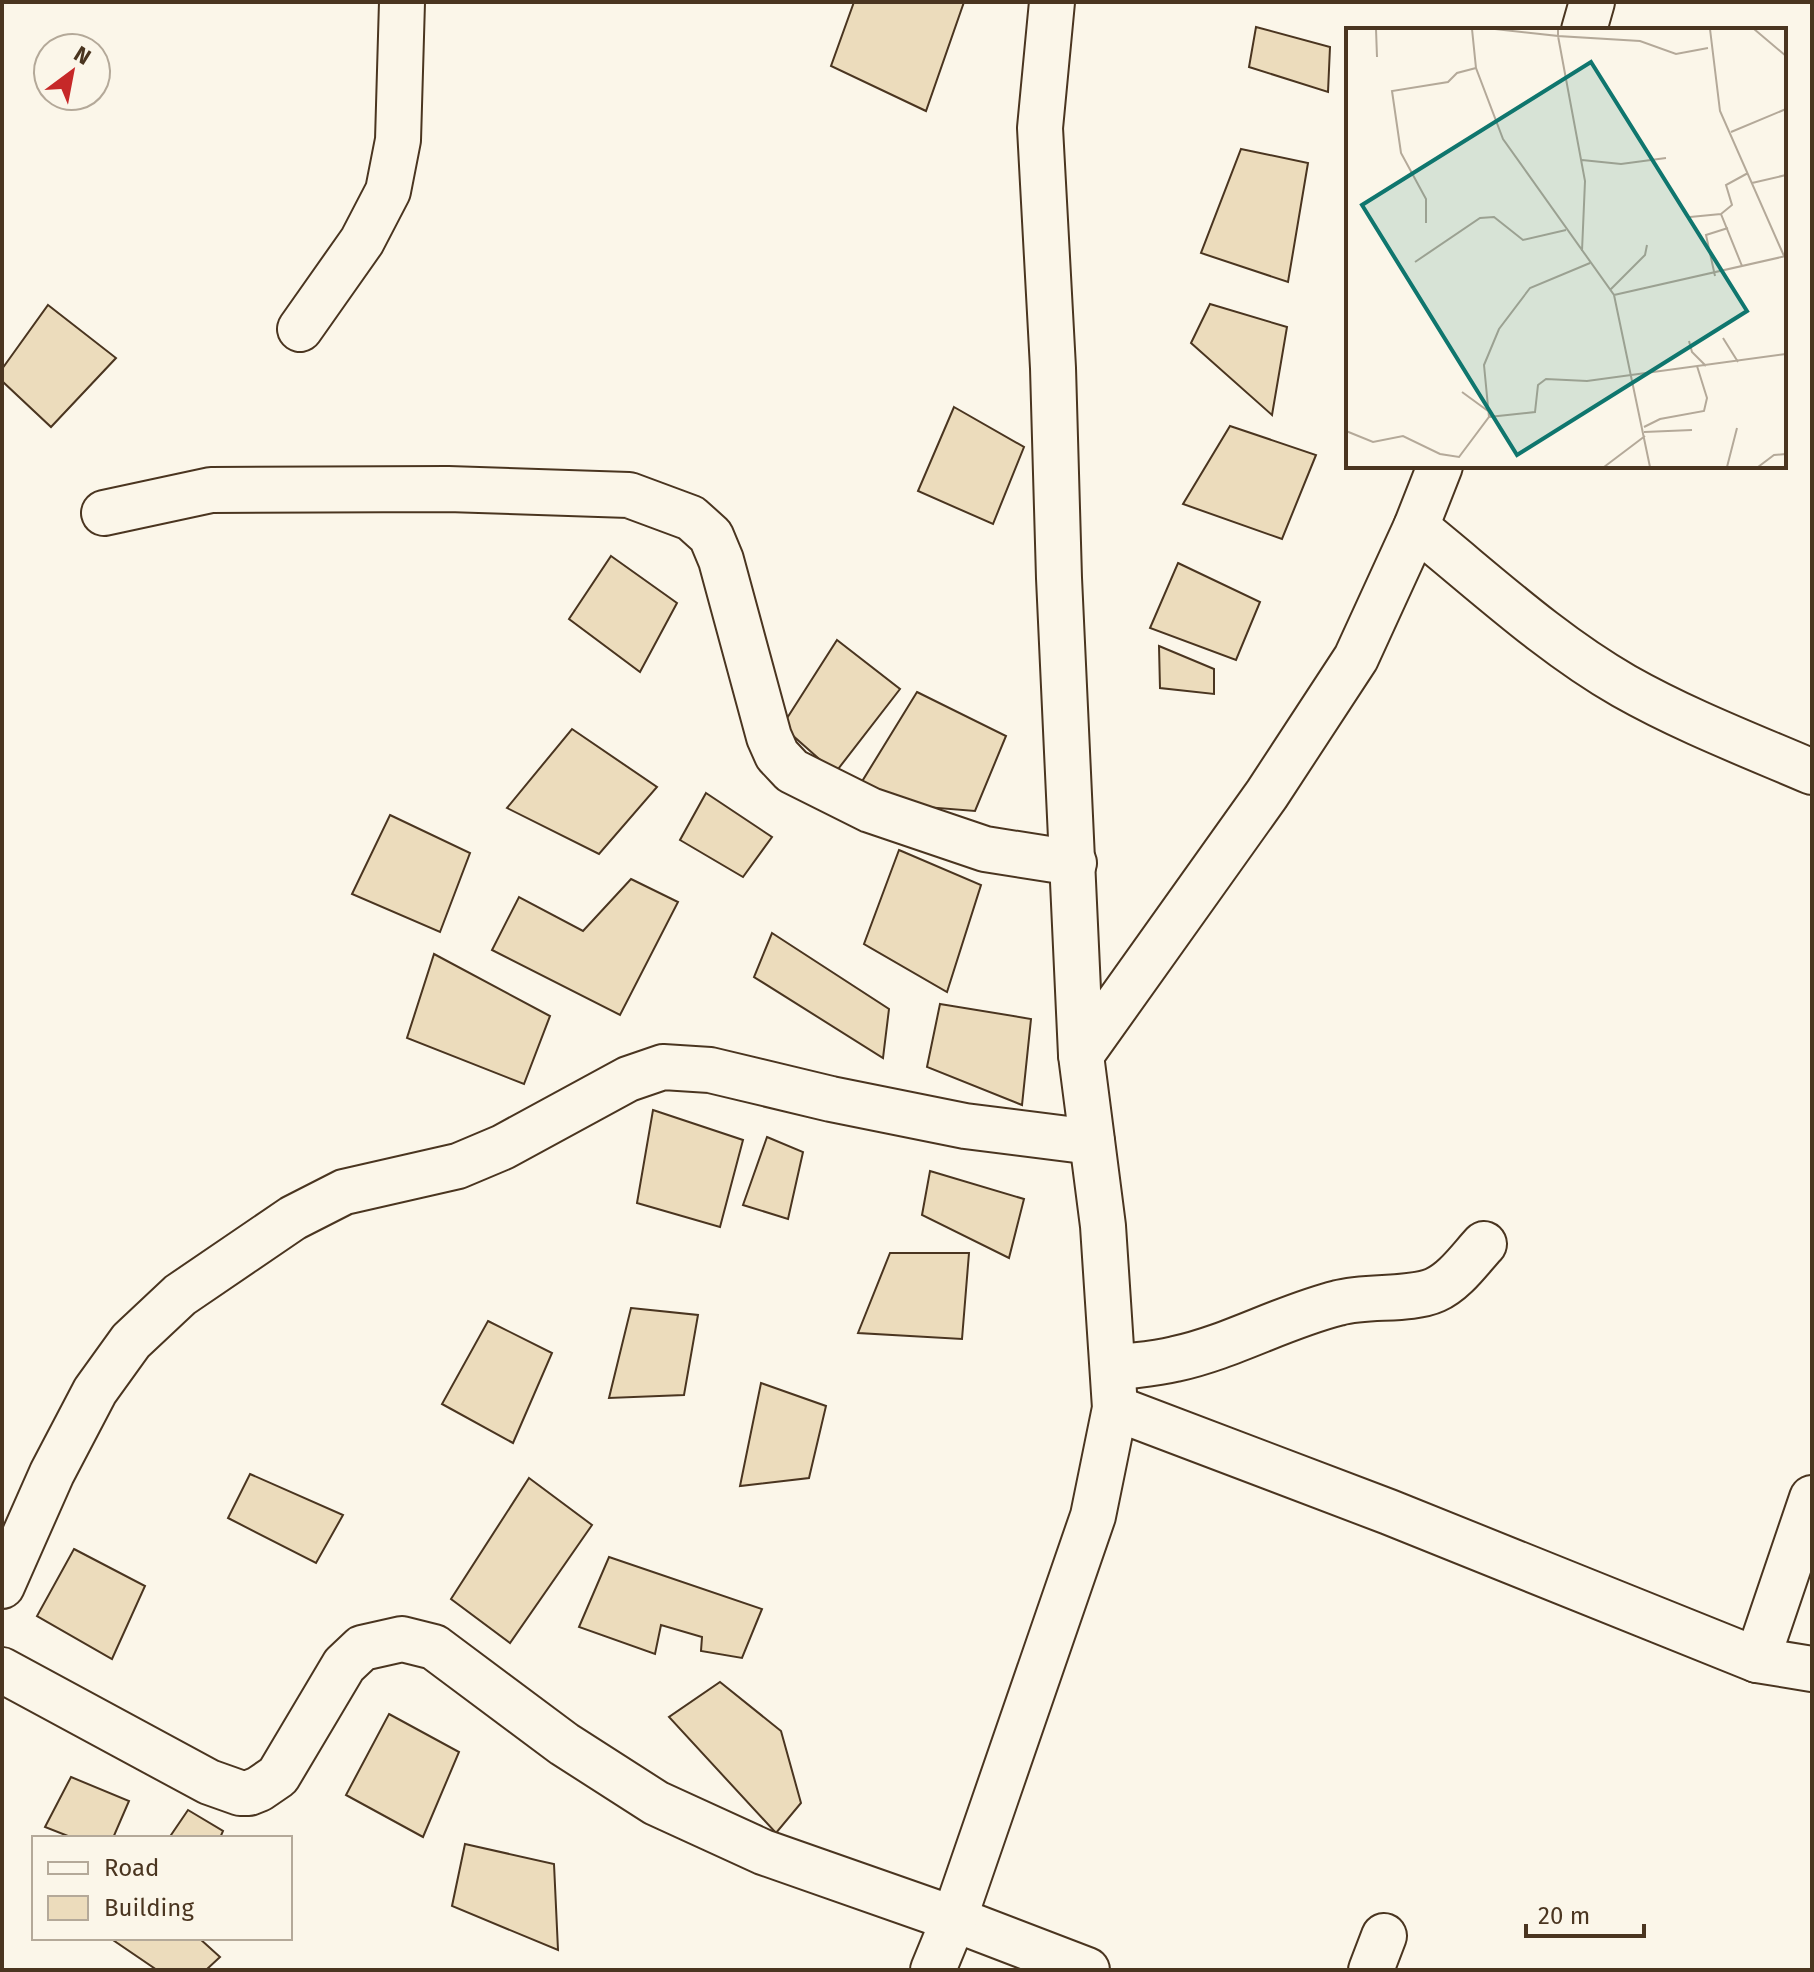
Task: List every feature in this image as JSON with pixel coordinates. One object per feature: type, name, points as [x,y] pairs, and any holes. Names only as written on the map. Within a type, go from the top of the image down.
[{"type":"street","points":[[300,329],[362,241],[388,191],[398,140],[402,2]]},
{"type":"street","points":[[933,1970],[954,1919],[1093,1516],[1114,1388],[1103,1226],[1081,1055],[1040,128],[1052,2]]},
{"type":"street","points":[[1585,28],[1592,2]]},
{"type":"street","points":[[1081,1055],[1267,794],[1356,658],[1416,527],[1439,468]]},
{"type":"street","points":[[104,513],[211,490],[448,489],[629,495],[691,518],[711,536],[721,560],[769,737],[777,755],[792,771],[850,801],[914,826],[985,849],[1074,863]]},
{"type":"street","points":[[1416,527],[1570,651],[1623,686],[1685,717],[1812,772]]},
{"type":"street","points":[[2,1586],[52,1473],[95,1391],[131,1341],[180,1295],[293,1218],[344,1192],[458,1166],[503,1147],[628,1079],[663,1067],[710,1070],[965,1126],[1092,1142]]},
{"type":"street","points":[[1114,1388],[1176,1359],[1300,1314],[1342,1302],[1416,1295],[1434,1290],[1448,1282],[1484,1244]]},
{"type":"street","points":[[1114,1388],[1389,1512],[1757,1660],[1812,1669]]},
{"type":"street","points":[[1757,1660],[1812,1498]]},
{"type":"street","points":[[2,1670],[209,1782],[249,1793],[278,1776],[344,1665],[362,1648],[402,1639],[434,1647],[564,1744],[656,1803],[763,1852],[954,1919],[1087,1970]]},
{"type":"building","points":[[854,2],[964,2],[926,111],[831,66]]},
{"type":"building","points":[[1256,27],[1330,47],[1328,92],[1249,67]]},
{"type":"building","points":[[1241,149],[1308,163],[1288,282],[1201,253]]},
{"type":"building","points":[[1210,304],[1287,327],[1272,415],[1191,343]]},
{"type":"building","points":[[48,305],[116,358],[51,427],[2,381],[2,369]]},
{"type":"building","points":[[954,407],[1024,447],[993,524],[918,491]]},
{"type":"building","points":[[1230,426],[1316,455],[1282,539],[1183,504]]},
{"type":"building","points":[[611,556],[677,603],[640,672],[569,619]]},
{"type":"building","points":[[1178,563],[1260,602],[1236,660],[1150,628]]},
{"type":"building","points":[[837,640],[900,689],[835,773],[782,726]]},
{"type":"building","points":[[1159,646],[1214,669],[1214,694],[1160,688]]},
{"type":"building","points":[[917,692],[1006,736],[975,811],[850,801]]},
{"type":"building","points":[[572,729],[657,787],[599,854],[507,808]]},
{"type":"building","points":[[706,793],[772,837],[743,877],[680,840]]},
{"type":"building","points":[[390,815],[470,853],[440,932],[352,894]]},
{"type":"building","points":[[899,850],[981,885],[947,992],[864,944]]},
{"type":"building","points":[[631,879],[678,902],[620,1015],[492,950],[519,897],[583,931]]},
{"type":"building","points":[[772,933],[889,1009],[883,1058],[754,977]]},
{"type":"building","points":[[434,954],[550,1016],[524,1084],[407,1038]]},
{"type":"building","points":[[940,1004],[1031,1019],[1022,1105],[927,1067]]},
{"type":"building","points":[[653,1110],[743,1140],[720,1227],[637,1203]]},
{"type":"building","points":[[767,1137],[803,1152],[788,1219],[743,1205]]},
{"type":"building","points":[[930,1171],[1024,1199],[1009,1258],[922,1215]]},
{"type":"building","points":[[890,1253],[969,1253],[962,1339],[858,1333]]},
{"type":"building","points":[[631,1308],[698,1315],[684,1395],[609,1398]]},
{"type":"building","points":[[488,1321],[552,1353],[513,1443],[442,1404]]},
{"type":"building","points":[[761,1383],[826,1406],[809,1478],[740,1486]]},
{"type":"building","points":[[250,1474],[343,1515],[316,1563],[228,1518]]},
{"type":"building","points":[[529,1478],[592,1525],[510,1643],[451,1599]]},
{"type":"building","points":[[74,1549],[145,1586],[112,1659],[37,1616]]},
{"type":"building","points":[[609,1557],[762,1609],[742,1658],[701,1651],[702,1637],[661,1625],[655,1654],[579,1627]]},
{"type":"building","points":[[720,1682],[781,1731],[801,1803],[776,1833],[669,1717]]},
{"type":"building","points":[[389,1714],[459,1752],[423,1837],[346,1795]]},
{"type":"building","points":[[71,1777],[129,1801],[114,1836],[68,1836],[45,1827]]},
{"type":"building","points":[[188,1810],[223,1831],[221,1836],[170,1836]]},
{"type":"building","points":[[465,1844],[554,1864],[558,1950],[452,1906]]},
{"type":"building","points":[[113,1940],[201,1940],[220,1957],[206,1970],[157,1970]]}]
